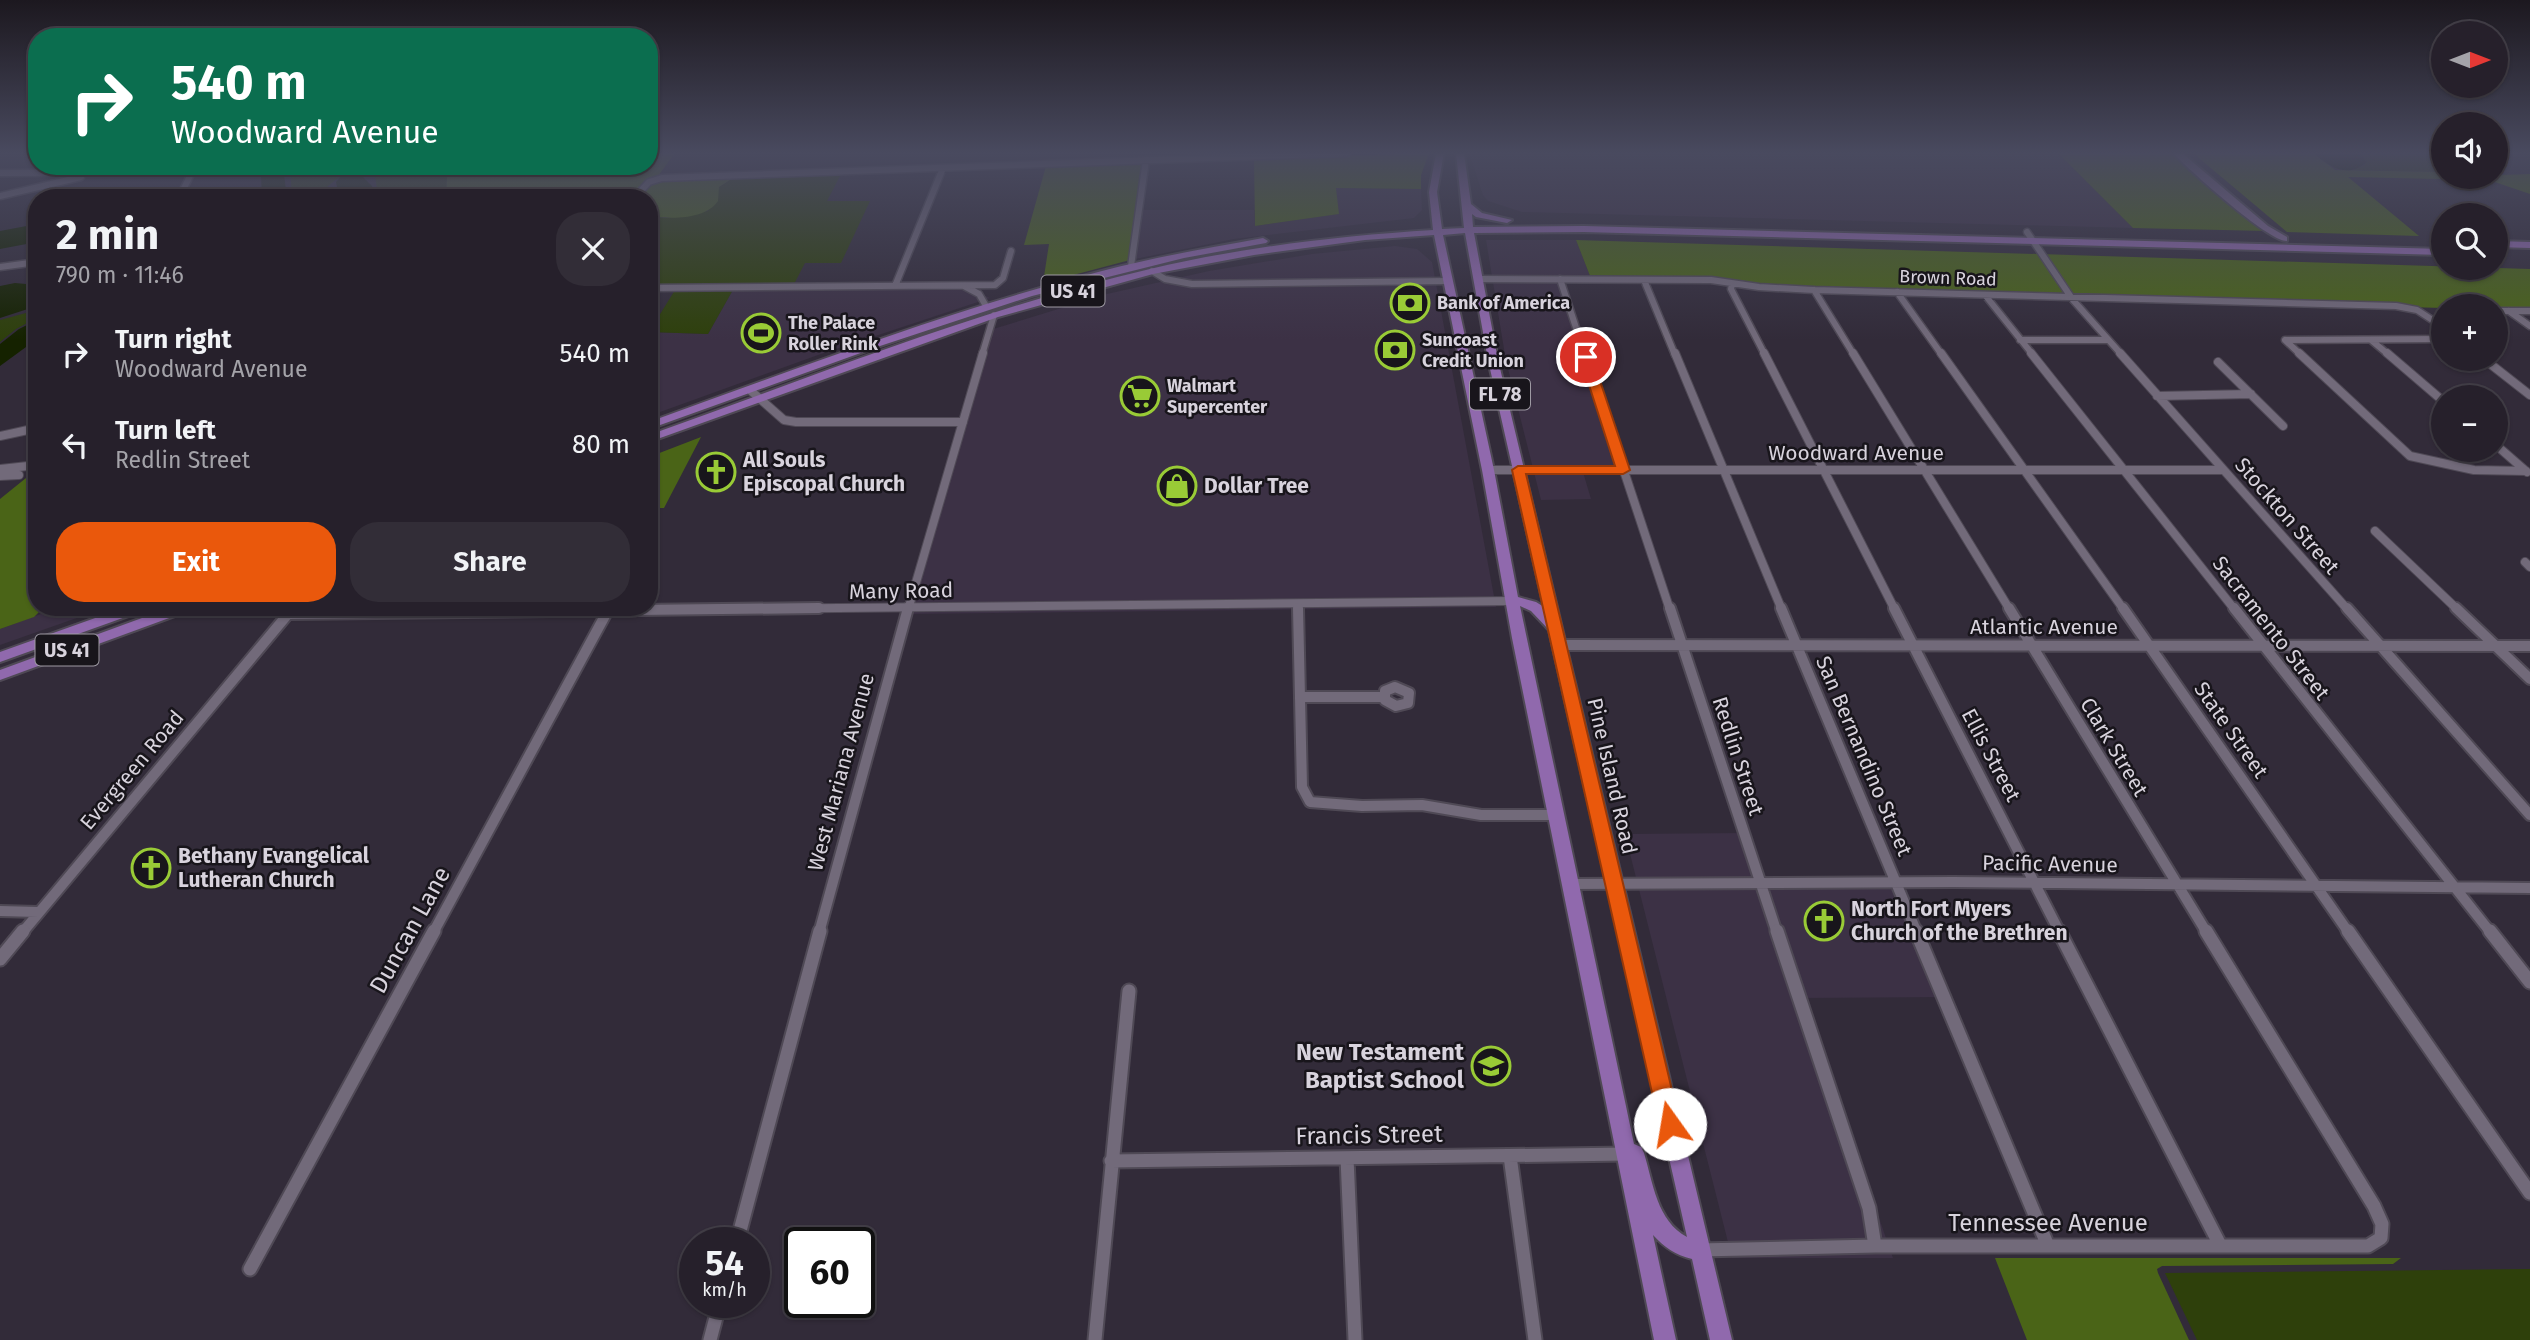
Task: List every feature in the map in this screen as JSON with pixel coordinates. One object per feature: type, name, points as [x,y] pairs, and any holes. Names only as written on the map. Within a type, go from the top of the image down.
[{"type":"main road","name":"FL 78","points":[[1436,216],[1665,1340]]},
{"type":"main road","name":"FL 78","points":[[1467,216],[1468,226]]},
{"type":"main road","points":[[1484,216],[1507,220]]},
{"type":"main road","points":[[2250,216],[2284,239],[2316,245],[2431,250]]},
{"type":"main road","points":[[2266,216],[2284,234],[2284,239]]},
{"type":"main road","name":"US 41","points":[[1468,226],[1507,220],[2034,241],[2431,251]]},
{"type":"main road","name":"Pine Island Road","points":[[1468,226],[1493,360],[1721,1340]]},
{"type":"main road","points":[[1720,228],[1793,226],[2431,243]]},
{"type":"main road","name":"US 41","points":[[658,436],[994,315],[1083,288],[1152,271],[1301,245],[1437,227]]},
{"type":"main road","name":"US 41","points":[[658,423],[1035,290],[1208,250],[1296,236],[1437,227],[1639,230],[1720,228]]},
{"type":"main road","points":[[2205,246],[2277,243],[2284,239]]},
{"type":"main road","points":[[2508,244],[2530,245]]},
{"type":"main road","points":[[2508,253],[2530,254]]},
{"type":"main road","points":[[994,315],[998,307],[1035,290]]},
{"type":"main road","points":[[948,332],[978,315],[986,306]]},
{"type":"main road","points":[[1513,601],[1525,601],[1536,606],[1556,637]]},
{"type":"main road","name":"US 41","points":[[0,657],[116,616]]},
{"type":"main road","points":[[134,626],[135,616]]},
{"type":"main road","name":"US 41","points":[[0,675],[161,616]]},
{"type":"main road","points":[[1617,1109],[1661,1232],[1681,1246],[1699,1250]]},
{"type":"street","points":[[895,286],[924,216]]},
{"type":"street","points":[[1131,266],[1138,216]]},
{"type":"street","name":"Stockton Street","points":[[2028,232],[2070,297],[2530,816]]},
{"type":"street","points":[[658,288],[1000,283],[1011,251]]},
{"type":"street","points":[[0,267],[28,263]]},
{"type":"street","points":[[1152,271],[1165,279],[1192,284],[1448,281]]},
{"type":"street","name":"Brown Road","points":[[1478,279],[1711,280],[1814,290],[2396,306],[2417,310],[2431,319]]},
{"type":"street","name":"Redlin Street","points":[[1560,279],[1869,1208],[1875,1246]]},
{"type":"street","name":"San Bernandino Street","points":[[1644,280],[2048,1246]]},
{"type":"street","name":"Ellis Street","points":[[1732,284],[1731,289],[2220,1245]]},
{"type":"street","points":[[963,285],[979,294],[986,306]]},
{"type":"street","name":"Clark Street","points":[[1814,290],[2382,1224]]},
{"type":"street","name":"State Street","points":[[1897,292],[2149,645],[2530,1193]]},
{"type":"street","name":"Sacramento Street","points":[[1985,295],[2530,982]]},
{"type":"street","points":[[2509,311],[2530,312]]},
{"type":"street","points":[[2509,311],[2530,326]]},
{"type":"street","name":"West Mariana Avenue","points":[[741,1227],[908,609],[994,315]]},
{"type":"street","points":[[2431,339],[2285,340],[2410,456],[2474,470],[2528,473]]},
{"type":"street","points":[[2020,340],[2108,341]]},
{"type":"street","points":[[2371,340],[2431,391]]},
{"type":"street","points":[[2218,362],[2283,426]]},
{"type":"street","points":[[2499,371],[2530,395]]},
{"type":"street","points":[[750,390],[784,420],[796,422],[963,422]]},
{"type":"street","points":[[2157,396],[2251,394]]},
{"type":"street","points":[[0,436],[28,430]]},
{"type":"street","points":[[2508,456],[2528,473]]},
{"type":"street","points":[[0,469],[28,469]]},
{"type":"street","points":[[0,476],[28,470]]},
{"type":"street","name":"Woodward Avenue","points":[[1488,470],[2223,470]]},
{"type":"street","points":[[2375,531],[2530,680]]},
{"type":"street","name":"Many Road","points":[[658,611],[1513,601]]},
{"type":"street","points":[[1298,604],[1301,787],[1310,802],[1362,806],[1422,805],[1481,816],[1556,815]]},
{"type":"street","name":"Evergreen Road","points":[[0,958],[287,616]]},
{"type":"street","name":"Duncan Lane","points":[[250,1269],[605,616]]},
{"type":"street","name":"Atlantic Avenue","points":[[1556,637],[1681,644],[2530,646]]},
{"type":"street","points":[[1301,697],[1383,697]]},
{"type":"street","name":"Pacific Avenue","points":[[1570,884],[1895,883],[2530,888]]},
{"type":"street","points":[[0,911],[38,912]]},
{"type":"street","points":[[1095,1340],[1129,991]]},
{"type":"street","name":"Francis Street","points":[[1111,1161],[1627,1154]]},
{"type":"street","points":[[1510,1156],[1535,1340]]},
{"type":"street","points":[[1347,1158],[1355,1340]]},
{"type":"street","name":"Tennessee Avenue","points":[[1699,1250],[1875,1246],[2368,1246],[2381,1238],[2382,1224]]},
{"type":"street","points":[[710,1340],[716,1318]]},
{"type":"shaded area","points":[[681,216],[863,216],[841,263],[805,263],[792,288],[734,288],[708,334],[658,332],[658,317],[675,290],[658,289],[658,217]]},
{"type":"shaded area","points":[[1136,216],[1254,216],[1255,226],[1327,216],[1416,216],[1414,218],[1234,239],[1130,260]]},
{"type":"shaded area","points":[[1657,216],[2121,216],[2133,228]]},
{"type":"shaded area","points":[[28,226],[28,244],[0,249],[0,231]]},
{"type":"shaded area","points":[[1486,240],[1576,240],[1592,281],[1564,282],[1627,472],[1583,472],[1591,499],[1541,500],[1506,361]]},
{"type":"shaded area","points":[[1395,246],[1417,249],[1432,262],[1496,607],[907,614],[990,330],[1107,294],[1209,271],[1312,254]]},
{"type":"shaded area","points":[[28,284],[28,309],[0,318],[0,286]]},
{"type":"shaded area","points":[[964,287],[990,298],[818,355],[658,413],[658,332],[708,334],[734,288]]},
{"type":"shaded area","points":[[28,312],[28,323],[0,342],[0,320]]},
{"type":"shaded area","points":[[28,324],[28,346],[0,366],[0,344]]},
{"type":"shaded area","points":[[35,616],[82,616],[0,645],[0,629]]},
{"type":"shaded area","points":[[1746,833],[1765,888],[1901,887],[1949,997],[1802,998],[1893,1258],[1732,1258],[1625,834]]},
{"type":"shaded area","points":[[2530,1269],[2530,1340],[2197,1340],[2165,1273]]},
{"type":"green space","points":[[658,216],[694,216],[677,218]]},
{"type":"green space","points":[[1032,216],[1139,216],[1130,260],[1043,283],[1049,244],[1024,245]]},
{"type":"green space","points":[[1255,216],[1328,216],[1255,226]]},
{"type":"green space","points":[[2121,216],[2248,216],[2267,231],[2133,228]]},
{"type":"green space","points":[[2267,216],[2394,216],[2419,236],[2287,232]]},
{"type":"green space","points":[[1576,240],[2431,266],[2431,280],[2508,280],[2508,268],[2530,269],[2530,311],[2508,310],[2508,294],[2431,294],[2431,308],[1784,290],[1700,281],[1592,281]]},
{"type":"green space","points":[[701,437],[664,508],[658,508],[658,454]]},
{"type":"green space","points":[[26,478],[28,616],[35,616],[0,629],[0,499]]},
{"type":"green space","points":[[1995,1258],[2401,1258],[2393,1264],[2162,1266],[2157,1269],[2158,1273],[2189,1340],[2027,1340]]},
{"type":"place","name":"Bank of America","points":[[1410,303]]},
{"type":"place","name":"The Palace Roller Rink","points":[[761,333]]},
{"type":"place","name":"Suncoast Credit Union","points":[[1395,350]]},
{"type":"place","name":"Walmart Supercenter","points":[[1140,396]]},
{"type":"place","name":"All Souls Episcopal Church","points":[[716,472]]},
{"type":"place","name":"Dollar Tree","points":[[1177,486]]},
{"type":"place","name":"Bethany Evangelical Lutheran Church","points":[[151,868]]},
{"type":"place","name":"North Fort Myers Church of the Brethren","points":[[1824,921]]},
{"type":"place","name":"New Testament Baptist School","points":[[1491,1066]]},
{"type":"route","points":[[1586,357],[1623,470],[1518,470],[1670,1124]]}]
